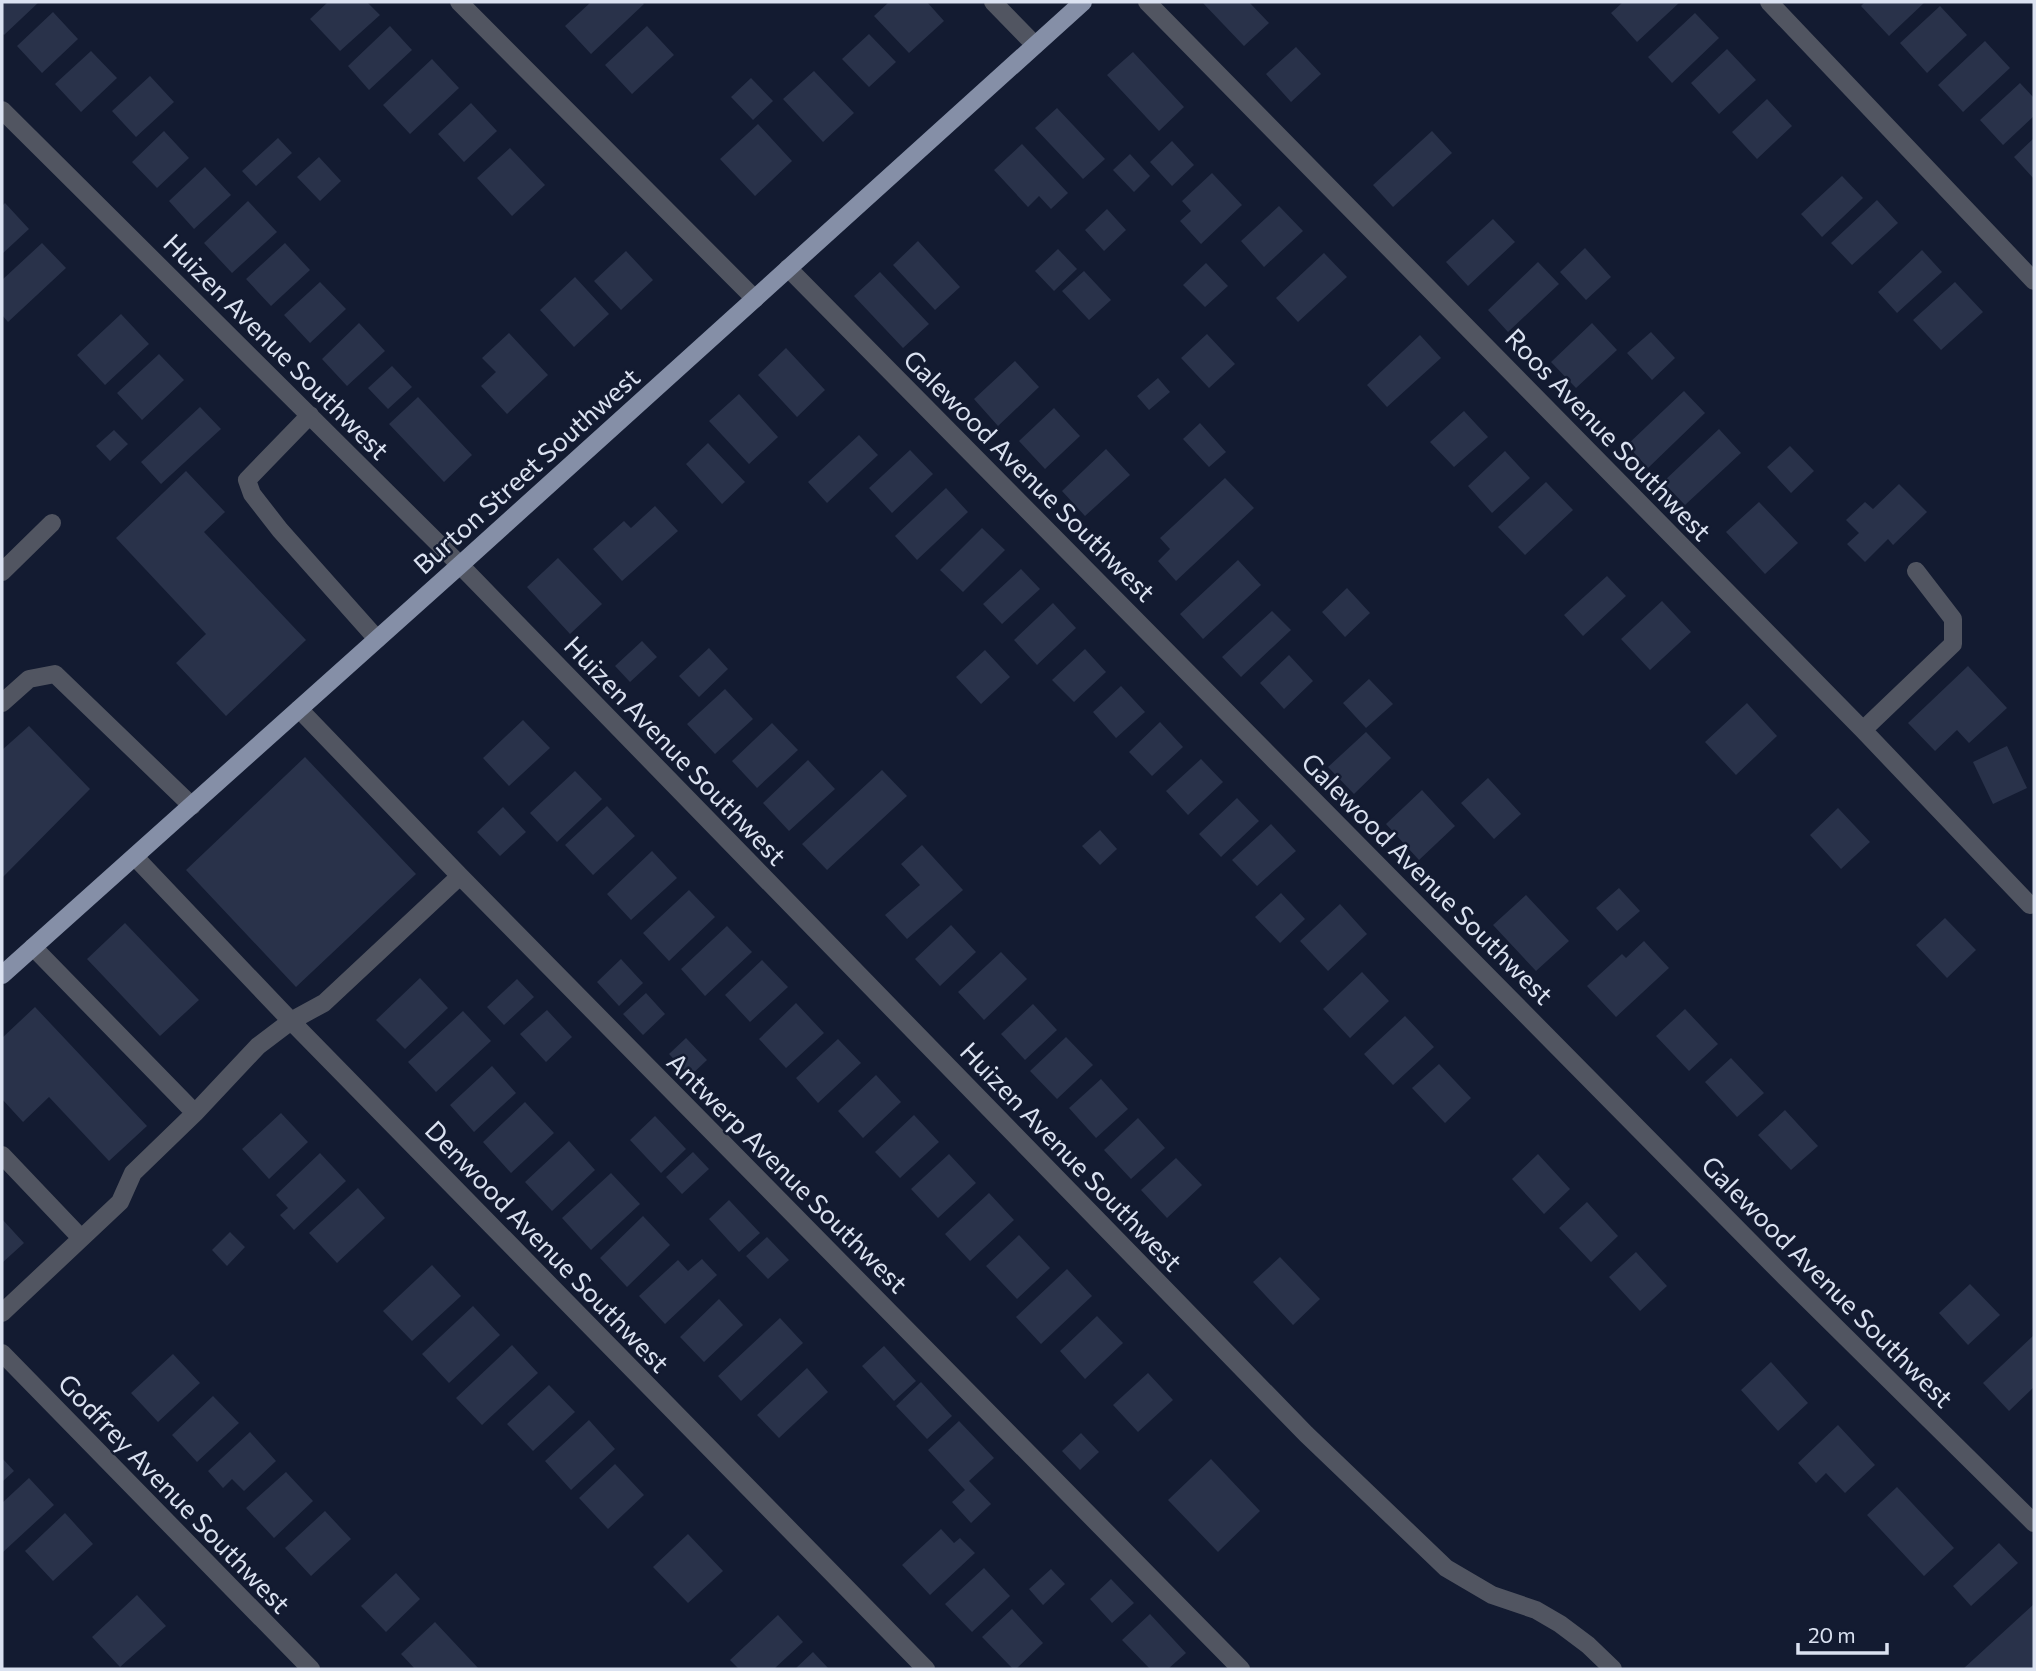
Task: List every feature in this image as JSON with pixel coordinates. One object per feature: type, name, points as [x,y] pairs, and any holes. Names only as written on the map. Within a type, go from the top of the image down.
[{"type":"main road","name":"Burton Street Southwest","points":[[2,975],[1083,2]]},
{"type":"street","points":[[459,2],[755,299]]},
{"type":"street","points":[[993,2],[1035,45]]},
{"type":"street","name":"Roos Avenue Southwest","points":[[1147,2],[1863,730],[2030,905]]},
{"type":"street","points":[[1769,2],[2034,281]]},
{"type":"street","name":"Huizen Avenue Southwest","points":[[2,110],[460,565],[1306,1434],[1447,1568],[1492,1595],[1536,1610],[1560,1624],[1588,1645],[1613,1669]]},
{"type":"street","name":"Galewood Avenue Southwest","points":[[788,268],[1782,1274],[2034,1523]]},
{"type":"street","points":[[310,415],[247,480],[252,494],[280,530],[377,639]]},
{"type":"street","points":[[2,572],[52,523]]},
{"type":"street","points":[[1863,730],[1953,644],[1953,620],[1916,571]]},
{"type":"street","points":[[2,703],[29,678],[55,674],[192,806]]},
{"type":"street","name":"Antwerp Avenue Southwest","points":[[299,709],[1241,1669]]},
{"type":"street","name":"Denwood Avenue Southwest","points":[[135,857],[291,1021],[926,1669]]},
{"type":"street","points":[[2,1313],[120,1202],[133,1173],[258,1046],[291,1021],[324,1003],[460,876]]},
{"type":"street","points":[[33,947],[195,1113]]},
{"type":"street","points":[[2,1155],[81,1238]]},
{"type":"street","name":"Godfrey Avenue Southwest","points":[[2,1353],[311,1669]]},
{"type":"building","points":[[2,2],[39,2],[4,35]]},
{"type":"building","points":[[328,2],[367,2],[380,15],[340,51],[310,19]]},
{"type":"building","points":[[591,2],[644,4],[591,54],[565,26]]},
{"type":"building","points":[[889,2],[927,2],[944,21],[909,53],[874,16]]},
{"type":"building","points":[[1202,2],[1249,2],[1269,23],[1244,46]]},
{"type":"building","points":[[1623,2],[1680,2],[1637,42],[1611,13]]},
{"type":"building","points":[[1865,2],[1925,2],[1889,36],[1861,6]]},
{"type":"building","points":[[1940,6],[1967,35],[1927,73],[1900,43]]},
{"type":"building","points":[[53,12],[78,39],[42,73],[17,46]]},
{"type":"building","points":[[1695,13],[1719,38],[1672,83],[1648,57]]},
{"type":"building","points":[[390,26],[412,50],[369,90],[348,66]]},
{"type":"building","points":[[647,26],[674,55],[632,94],[605,65]]},
{"type":"building","points":[[869,34],[896,62],[869,87],[842,59]]},
{"type":"building","points":[[1985,41],[2010,68],[1963,112],[1938,85]]},
{"type":"building","points":[[1296,47],[1321,74],[1291,102],[1266,74]]},
{"type":"building","points":[[1727,49],[1756,80],[1719,114],[1691,83]]},
{"type":"building","points":[[91,51],[117,78],[81,112],[55,84]]},
{"type":"building","points":[[1133,52],[1184,107],[1159,131],[1107,75]]},
{"type":"building","points":[[432,59],[459,88],[410,134],[383,105]]},
{"type":"building","points":[[814,71],[854,113],[823,142],[783,99]]},
{"type":"building","points":[[150,76],[174,102],[136,137],[112,111]]},
{"type":"building","points":[[751,78],[773,101],[753,120],[731,97]]},
{"type":"building","points":[[2020,83],[2034,98],[2034,116],[2003,145],[1980,120]]},
{"type":"building","points":[[1767,99],[1792,126],[1757,159],[1732,132]]},
{"type":"building","points":[[471,103],[497,131],[464,162],[438,134]]},
{"type":"building","points":[[1057,108],[1105,159],[1083,179],[1035,128]]},
{"type":"building","points":[[758,124],[792,161],[755,196],[720,159]]},
{"type":"building","points":[[164,131],[189,158],[157,188],[132,162]]},
{"type":"building","points":[[1432,131],[1452,153],[1393,207],[1373,185]]},
{"type":"building","points":[[278,138],[292,153],[256,186],[242,171]]},
{"type":"building","points":[[2034,138],[2034,179],[2014,157]]},
{"type":"building","points":[[1172,141],[1194,165],[1172,186],[1150,162]]},
{"type":"building","points":[[1022,144],[1068,193],[1051,209],[1039,196],[1028,207],[994,170]]},
{"type":"building","points":[[510,148],[545,185],[512,216],[477,178]]},
{"type":"building","points":[[1130,154],[1150,176],[1134,192],[1113,170]]},
{"type":"building","points":[[319,157],[341,181],[320,201],[297,177]]},
{"type":"building","points":[[205,167],[231,195],[194,229],[169,201]]},
{"type":"building","points":[[1212,173],[1242,205],[1201,244],[1180,221],[1191,211],[1182,201]]},
{"type":"building","points":[[1842,176],[1863,198],[1822,237],[1801,214]]},
{"type":"building","points":[[1877,200],[1898,223],[1852,265],[1831,243]]},
{"type":"building","points":[[248,201],[277,232],[232,273],[204,243]]},
{"type":"building","points":[[5,203],[29,229],[2,254],[2,206]]},
{"type":"building","points":[[1279,206],[1303,231],[1264,267],[1241,241]]},
{"type":"building","points":[[1107,209],[1126,230],[1104,251],[1085,230]]},
{"type":"building","points":[[1493,219],[1515,242],[1468,286],[1446,262]]},
{"type":"building","points":[[918,241],[960,287],[935,310],[893,265]]},
{"type":"building","points":[[42,243],[66,268],[8,322],[2,315],[2,280]]},
{"type":"building","points":[[285,243],[310,270],[271,306],[246,279]]},
{"type":"building","points":[[1585,248],[1611,277],[1586,300],[1560,272]]},
{"type":"building","points":[[1058,249],[1077,269],[1054,291],[1035,271]]},
{"type":"building","points":[[1922,250],[1942,272],[1897,313],[1878,292]]},
{"type":"building","points":[[626,251],[653,280],[621,310],[594,281]]},
{"type":"building","points":[[1324,253],[1347,277],[1298,322],[1276,298]]},
{"type":"building","points":[[1538,262],[1559,284],[1508,332],[1488,310]]},
{"type":"building","points":[[1206,263],[1228,286],[1205,307],[1183,285]]},
{"type":"building","points":[[1084,271],[1111,300],[1089,320],[1062,291]]},
{"type":"building","points":[[880,272],[929,324],[903,348],[854,296]]},
{"type":"building","points":[[575,277],[609,314],[574,347],[540,310]]},
{"type":"building","points":[[320,282],[346,309],[310,343],[284,315]]},
{"type":"building","points":[[1955,282],[1983,312],[1941,350],[1913,320]]},
{"type":"building","points":[[121,314],[149,344],[105,385],[77,355]]},
{"type":"building","points":[[359,323],[385,351],[347,386],[322,359]]},
{"type":"building","points":[[1592,323],[1617,350],[1576,388],[1551,362]]},
{"type":"building","points":[[1651,332],[1675,358],[1652,380],[1627,353]]},
{"type":"building","points":[[509,333],[548,375],[507,414],[481,386],[496,372],[482,358]]},
{"type":"building","points":[[1207,334],[1235,364],[1209,388],[1181,358]]},
{"type":"building","points":[[1420,335],[1441,358],[1387,407],[1367,385]]},
{"type":"building","points":[[786,348],[825,390],[797,417],[758,375]]},
{"type":"building","points":[[159,354],[184,380],[142,420],[117,393]]},
{"type":"building","points":[[1015,361],[1039,387],[998,426],[974,399]]},
{"type":"building","points":[[392,366],[412,387],[388,409],[368,388]]},
{"type":"building","points":[[1158,378],[1170,392],[1149,410],[1137,396]]},
{"type":"building","points":[[1684,391],[1705,413],[1648,468],[1627,445]]},
{"type":"building","points":[[739,394],[778,437],[749,464],[709,421]]},
{"type":"building","points":[[418,397],[472,455],[444,482],[389,424]]},
{"type":"building","points":[[200,407],[221,429],[161,484],[141,462]]},
{"type":"building","points":[[1054,408],[1080,436],[1045,469],[1019,441]]},
{"type":"building","points":[[1464,411],[1488,437],[1454,467],[1430,442]]},
{"type":"building","points":[[1200,423],[1226,452],[1209,467],[1183,439]]},
{"type":"building","points":[[1719,429],[1741,453],[1685,505],[1663,482]]},
{"type":"building","points":[[114,430],[128,444],[110,461],[96,446]]},
{"type":"building","points":[[859,435],[878,455],[827,503],[808,482]]},
{"type":"building","points":[[708,443],[745,482],[722,504],[686,464]]},
{"type":"building","points":[[1790,446],[1814,471],[1791,493],[1767,467]]},
{"type":"building","points":[[1106,449],[1130,475],[1085,516],[1062,491]]},
{"type":"building","points":[[910,450],[933,474],[892,513],[869,488]]},
{"type":"building","points":[[1505,451],[1530,478],[1492,513],[1468,486]]},
{"type":"building","points":[[186,471],[225,512],[204,532],[306,640],[226,716],[176,663],[206,634],[116,538]]},
{"type":"building","points":[[1225,478],[1254,508],[1176,581],[1158,561],[1170,549],[1160,538]]},
{"type":"building","points":[[1546,482],[1573,510],[1525,555],[1498,527]]},
{"type":"building","points":[[1899,484],[1927,512],[1893,545],[1888,539],[1865,562],[1847,544],[1859,533],[1846,520],[1865,502],[1873,509]]},
{"type":"building","points":[[946,488],[968,512],[917,560],[895,536]]},
{"type":"building","points":[[1759,502],[1798,543],[1765,574],[1726,532]]},
{"type":"building","points":[[655,506],[678,531],[622,581],[593,549],[624,521],[631,528]]},
{"type":"building","points":[[982,528],[1005,550],[963,592],[940,570]]},
{"type":"building","points":[[558,558],[602,604],[570,634],[527,587]]},
{"type":"building","points":[[1238,560],[1261,585],[1203,639],[1180,614]]},
{"type":"building","points":[[1021,569],[1040,589],[1002,624],[983,604]]},
{"type":"building","points":[[1607,576],[1626,596],[1583,636],[1564,615]]},
{"type":"building","points":[[1347,588],[1370,613],[1345,637],[1322,612]]},
{"type":"building","points":[[1662,601],[1691,632],[1650,670],[1621,639]]},
{"type":"building","points":[[1053,603],[1076,628],[1037,665],[1014,640]]},
{"type":"building","points":[[1272,611],[1291,630],[1241,677],[1222,657]]},
{"type":"building","points":[[642,641],[657,657],[630,682],[615,666]]},
{"type":"building","points":[[709,648],[728,669],[699,697],[679,676]]},
{"type":"building","points":[[1085,649],[1106,672],[1074,702],[1052,680]]},
{"type":"building","points":[[985,650],[1010,677],[981,704],[956,677]]},
{"type":"building","points":[[1289,655],[1313,681],[1284,709],[1260,683]]},
{"type":"building","points":[[1968,666],[2007,708],[1969,743],[1957,730],[1935,751],[1908,723]]},
{"type":"building","points":[[1369,679],[1393,704],[1366,728],[1343,703]]},
{"type":"building","points":[[1121,686],[1145,712],[1116,738],[1093,712]]},
{"type":"building","points":[[725,689],[753,719],[715,754],[687,724]]},
{"type":"building","points":[[1747,703],[1777,736],[1736,775],[1705,742]]},
{"type":"building","points":[[523,720],[550,748],[509,786],[483,758]]},
{"type":"building","points":[[1160,722],[1183,747],[1152,776],[1129,752]]},
{"type":"building","points":[[772,723],[798,750],[757,788],[732,761]]},
{"type":"building","points":[[29,726],[90,789],[2,878],[2,750]]},
{"type":"building","points":[[1366,732],[1391,758],[1354,794],[1328,767]]},
{"type":"building","points":[[2007,746],[2027,788],[1993,804],[1973,762]]},
{"type":"building","points":[[305,757],[416,874],[296,987],[186,870]]},
{"type":"building","points":[[1201,759],[1223,782],[1188,815],[1166,791]]},
{"type":"building","points":[[808,760],[835,789],[789,831],[763,803]]},
{"type":"building","points":[[882,770],[907,796],[827,870],[802,844]]},
{"type":"building","points":[[575,771],[602,799],[557,842],[530,813]]},
{"type":"building","points":[[1488,778],[1521,814],[1494,839],[1461,803]]},
{"type":"building","points":[[1422,790],[1455,826],[1419,860],[1386,824]]},
{"type":"building","points":[[1237,798],[1259,821],[1221,857],[1199,834]]},
{"type":"building","points":[[607,806],[635,836],[593,875],[565,845]]},
{"type":"building","points":[[503,807],[526,832],[500,856],[477,832]]},
{"type":"building","points":[[1838,808],[1870,842],[1841,869],[1810,835]]},
{"type":"building","points":[[1271,824],[1296,851],[1257,886],[1232,860]]},
{"type":"building","points":[[1100,830],[1117,849],[1100,865],[1082,846]]},
{"type":"building","points":[[922,845],[963,890],[907,939],[885,915],[920,885],[901,864]]},
{"type":"building","points":[[652,851],[677,878],[631,920],[607,894]]},
{"type":"building","points":[[1619,888],[1640,911],[1617,931],[1596,908]]},
{"type":"building","points":[[689,890],[715,917],[669,961],[643,933]]},
{"type":"building","points":[[1281,893],[1305,919],[1280,943],[1255,917]]},
{"type":"building","points":[[1526,895],[1569,941],[1536,971],[1493,925]]},
{"type":"building","points":[[1340,904],[1367,934],[1328,971],[1300,941]]},
{"type":"building","points":[[1945,918],[1976,950],[1947,978],[1916,945]]},
{"type":"building","points":[[125,923],[199,1000],[160,1036],[87,959]]},
{"type":"building","points":[[951,925],[976,952],[940,986],[915,959]]},
{"type":"building","points":[[727,926],[752,952],[705,996],[681,969]]},
{"type":"building","points":[[1644,941],[1669,968],[1616,1017],[1587,986],[1622,954],[1626,958]]},
{"type":"building","points":[[1001,952],[1027,979],[984,1020],[958,992]]},
{"type":"building","points":[[621,959],[643,983],[619,1006],[597,982]]},
{"type":"building","points":[[762,960],[788,987],[750,1022],[725,995]]},
{"type":"building","points":[[1362,972],[1389,1001],[1350,1038],[1323,1009]]},
{"type":"building","points":[[420,978],[448,1008],[405,1049],[376,1020]]},
{"type":"building","points":[[517,979],[534,997],[504,1025],[487,1007]]},
{"type":"building","points":[[646,993],[665,1014],[643,1035],[623,1014]]},
{"type":"building","points":[[796,1003],[824,1033],[786,1068],[759,1039]]},
{"type":"building","points":[[1033,1004],[1057,1030],[1025,1060],[1001,1034]]},
{"type":"building","points":[[35,1007],[147,1126],[109,1161],[49,1097],[23,1122],[2,1099],[2,1038]]},
{"type":"building","points":[[1685,1009],[1718,1044],[1689,1071],[1656,1036]]},
{"type":"building","points":[[547,1010],[572,1037],[546,1062],[520,1034]]},
{"type":"building","points":[[463,1011],[491,1041],[436,1092],[408,1062]]},
{"type":"building","points":[[1405,1016],[1434,1047],[1393,1085],[1364,1054]]},
{"type":"building","points":[[1066,1037],[1093,1065],[1057,1099],[1030,1071]]},
{"type":"building","points":[[686,1038],[707,1060],[690,1076],[669,1054]]},
{"type":"building","points":[[838,1039],[861,1063],[818,1103],[796,1078]]},
{"type":"building","points":[[1731,1058],[1764,1093],[1737,1117],[1705,1082]]},
{"type":"building","points":[[1439,1064],[1471,1098],[1445,1123],[1412,1088]]},
{"type":"building","points":[[492,1066],[516,1093],[474,1132],[450,1105]]},
{"type":"building","points":[[876,1075],[901,1102],[863,1138],[838,1111]]},
{"type":"building","points":[[1101,1079],[1128,1109],[1096,1138],[1069,1108]]},
{"type":"building","points":[[525,1102],[554,1133],[511,1173],[483,1142]]},
{"type":"building","points":[[1785,1110],[1818,1146],[1791,1170],[1758,1135]]},
{"type":"building","points":[[281,1113],[308,1142],[269,1179],[242,1149]]},
{"type":"building","points":[[914,1115],[939,1142],[900,1178],[875,1152]]},
{"type":"building","points":[[655,1116],[686,1149],[661,1173],[630,1140]]},
{"type":"building","points":[[1138,1118],[1165,1148],[1131,1179],[1104,1150]]},
{"type":"building","points":[[569,1141],[595,1170],[552,1211],[525,1182]]},
{"type":"building","points":[[693,1152],[709,1169],[682,1194],[666,1177]]},
{"type":"building","points":[[320,1153],[346,1181],[294,1230],[280,1215],[288,1208],[276,1195]]},
{"type":"building","points":[[949,1154],[976,1183],[938,1218],[911,1189]]},
{"type":"building","points":[[1538,1154],[1570,1189],[1544,1214],[1512,1179]]},
{"type":"building","points":[[1176,1158],[1202,1185],[1167,1218],[1141,1190]]},
{"type":"building","points":[[611,1173],[640,1204],[591,1250],[562,1218]]},
{"type":"building","points":[[358,1188],[385,1218],[337,1263],[309,1233]]},
{"type":"building","points":[[989,1193],[1014,1220],[970,1261],[945,1234]]},
{"type":"building","points":[[729,1200],[760,1233],[739,1252],[709,1219]]},
{"type":"building","points":[[1587,1202],[1618,1236],[1591,1262],[1559,1228]]},
{"type":"building","points":[[643,1216],[670,1245],[627,1287],[600,1258]]},
{"type":"building","points":[[2,1219],[24,1243],[2,1263]]},
{"type":"building","points":[[230,1232],[245,1247],[227,1266],[212,1250]]},
{"type":"building","points":[[1019,1235],[1050,1268],[1017,1299],[986,1266]]},
{"type":"building","points":[[767,1237],[789,1260],[768,1279],[746,1256]]},
{"type":"building","points":[[1636,1252],[1667,1286],[1640,1311],[1609,1277]]},
{"type":"building","points":[[1280,1257],[1320,1299],[1293,1325],[1253,1282]]},
{"type":"building","points":[[702,1259],[717,1275],[665,1324],[639,1296],[678,1260],[688,1271]]},
{"type":"building","points":[[432,1265],[461,1296],[412,1341],[383,1311]]},
{"type":"building","points":[[1067,1269],[1092,1296],[1041,1344],[1016,1317]]},
{"type":"building","points":[[1970,1284],[2000,1315],[1968,1345],[1939,1313]]},
{"type":"building","points":[[719,1299],[743,1325],[704,1362],[680,1337]]},
{"type":"building","points":[[473,1306],[500,1335],[449,1383],[422,1354]]},
{"type":"building","points":[[1097,1316],[1123,1343],[1085,1379],[1060,1351]]},
{"type":"building","points":[[780,1318],[803,1343],[741,1401],[718,1376]]},
{"type":"building","points":[[2034,1335],[2034,1387],[2009,1411],[1983,1383]]},
{"type":"building","points":[[512,1345],[538,1373],[482,1425],[456,1398]]},
{"type":"building","points":[[884,1346],[916,1381],[894,1401],[862,1366]]},
{"type":"building","points":[[173,1354],[200,1383],[158,1422],[131,1393]]},
{"type":"building","points":[[1771,1362],[1808,1403],[1778,1431],[1741,1390]]},
{"type":"building","points":[[807,1368],[828,1392],[779,1438],[757,1415]]},
{"type":"building","points":[[1148,1373],[1173,1400],[1138,1432],[1113,1405]]},
{"type":"building","points":[[921,1382],[952,1416],[927,1439],[896,1406]]},
{"type":"building","points":[[549,1385],[575,1412],[533,1451],[507,1424]]},
{"type":"building","points":[[213,1396],[239,1423],[197,1462],[172,1435]]},
{"type":"building","points":[[589,1420],[615,1449],[571,1490],[545,1461]]},
{"type":"building","points":[[959,1421],[994,1458],[969,1481],[991,1504],[971,1523],[952,1502],[965,1490],[928,1450]]},
{"type":"building","points":[[1838,1425],[1875,1465],[1845,1493],[1826,1473],[1816,1483],[1798,1463]]},
{"type":"building","points":[[250,1432],[276,1461],[244,1491],[232,1479],[223,1488],[208,1471]]},
{"type":"building","points":[[1081,1433],[1099,1452],[1080,1470],[1062,1451]]},
{"type":"building","points":[[2,1458],[14,1471],[2,1482]]},
{"type":"building","points":[[1211,1459],[1260,1511],[1218,1552],[1168,1500]]},
{"type":"building","points":[[615,1464],[644,1495],[608,1529],[579,1498]]},
{"type":"building","points":[[286,1472],[313,1501],[274,1538],[246,1508]]},
{"type":"building","points":[[29,1478],[54,1505],[2,1553],[2,1503]]},
{"type":"building","points":[[1897,1487],[1954,1548],[1924,1576],[1867,1515]]},
{"type":"building","points":[[325,1511],[351,1539],[311,1576],[285,1548]]},
{"type":"building","points":[[65,1513],[93,1544],[53,1581],[25,1551]]},
{"type":"building","points":[[941,1529],[954,1543],[960,1538],[975,1553],[930,1595],[902,1565]]},
{"type":"building","points":[[688,1534],[723,1571],[688,1603],[653,1567]]},
{"type":"building","points":[[1999,1543],[2018,1563],[1971,1606],[1953,1586]]},
{"type":"building","points":[[984,1568],[1010,1596],[972,1632],[945,1604]]},
{"type":"building","points":[[1051,1569],[1065,1584],[1043,1605],[1029,1589]]},
{"type":"building","points":[[396,1573],[420,1599],[386,1632],[361,1606]]},
{"type":"building","points":[[1111,1579],[1134,1603],[1112,1623],[1090,1599]]},
{"type":"building","points":[[137,1595],[166,1626],[120,1667],[92,1637]]},
{"type":"building","points":[[2034,1604],[2034,1669],[1963,1669]]},
{"type":"building","points":[[1012,1609],[1043,1643],[1016,1669],[982,1637]]},
{"type":"building","points":[[1150,1614],[1186,1653],[1168,1669],[1150,1669],[1122,1640]]},
{"type":"building","points":[[778,1615],[803,1642],[774,1669],[739,1669],[730,1660]]},
{"type":"building","points":[[435,1622],[479,1669],[415,1669],[401,1654]]},
{"type":"building","points":[[813,1652],[829,1669],[795,1669]]}]
